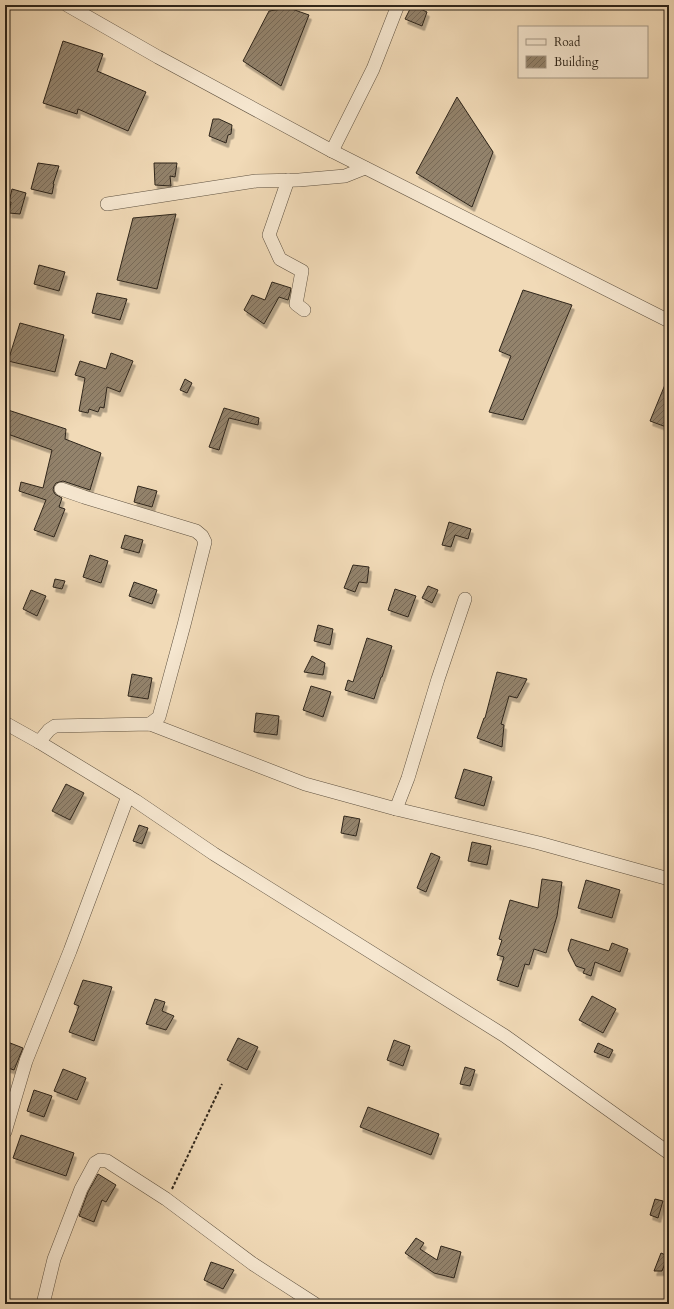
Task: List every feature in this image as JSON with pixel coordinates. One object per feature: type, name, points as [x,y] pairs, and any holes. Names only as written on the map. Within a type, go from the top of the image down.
[{"type":"street","points":[[68,5],[158,57],[332,151],[669,321]]},
{"type":"street","points":[[332,151],[373,69],[398,5]]},
{"type":"street","points":[[107,204],[256,181],[345,176],[365,168]]},
{"type":"street","points":[[288,180],[269,235],[280,259],[302,271],[296,304],[304,310]]},
{"type":"street","points":[[61,489],[196,531],[202,536],[205,542],[159,717],[150,724]]},
{"type":"street","points":[[396,808],[408,778],[464,599]]},
{"type":"street","points":[[5,723],[128,796],[221,858],[504,1036],[669,1153]]},
{"type":"street","points":[[39,742],[49,730],[55,726],[150,724],[305,784],[539,843],[669,879]]},
{"type":"street","points":[[5,1132],[26,1061],[70,951],[128,796]]},
{"type":"street","points":[[43,1304],[54,1259],[81,1189],[96,1163],[100,1160],[107,1161],[166,1199],[253,1264],[315,1304]]},
{"type":"path","points":[[166,1199],[178,1179],[222,1084]]},
{"type":"building","points":[[412,5],[427,12],[422,26],[405,19]]},
{"type":"building","points":[[289,8],[309,15],[281,86],[243,61],[269,11]]},
{"type":"building","points":[[63,41],[103,54],[97,71],[146,92],[128,131],[78,109],[77,114],[43,103]]},
{"type":"building","points":[[457,97],[493,152],[472,207],[416,173]]},
{"type":"building","points":[[213,119],[219,119],[232,125],[231,134],[228,135],[226,143],[209,136]]},
{"type":"building","points":[[38,163],[59,166],[53,184],[52,194],[31,189]]},
{"type":"building","points":[[154,163],[177,163],[175,177],[170,176],[171,186],[155,185]]},
{"type":"building","points":[[12,189],[26,193],[20,214],[9,213],[11,202],[9,202]]},
{"type":"building","points":[[176,214],[157,289],[117,280],[133,218]]},
{"type":"building","points":[[39,265],[65,272],[59,291],[34,284]]},
{"type":"building","points":[[272,282],[291,288],[288,300],[279,297],[264,324],[244,310],[252,295],[265,300]]},
{"type":"building","points":[[523,290],[572,305],[523,420],[489,412],[511,356],[499,351]]},
{"type":"building","points":[[97,293],[127,299],[120,320],[92,313]]},
{"type":"building","points":[[20,323],[64,335],[55,372],[8,361]]},
{"type":"building","points":[[111,353],[133,361],[120,392],[107,387],[104,408],[100,407],[98,412],[89,409],[88,413],[79,411],[85,378],[75,375],[80,361],[106,369]]},
{"type":"building","points":[[669,375],[669,428],[650,421]]},
{"type":"building","points":[[185,379],[192,383],[187,393],[180,390]]},
{"type":"building","points":[[224,408],[259,418],[258,425],[229,418],[219,450],[209,447]]},
{"type":"building","points":[[5,409],[66,429],[65,439],[101,453],[90,490],[63,481],[56,483],[54,486],[53,490],[55,494],[62,498],[59,507],[65,509],[54,537],[34,530],[46,500],[19,491],[21,482],[43,488],[52,450],[5,433]]},
{"type":"building","points":[[138,486],[157,491],[152,507],[134,502]]},
{"type":"building","points":[[449,522],[471,529],[468,539],[455,535],[451,547],[442,545]]},
{"type":"building","points":[[125,535],[143,540],[139,553],[121,548]]},
{"type":"building","points":[[90,555],[108,561],[101,583],[83,577]]},
{"type":"building","points":[[353,565],[369,567],[367,583],[359,582],[355,592],[344,588]]},
{"type":"building","points":[[55,579],[65,581],[62,589],[53,587]]},
{"type":"building","points":[[134,582],[157,590],[152,604],[129,596]]},
{"type":"building","points":[[428,586],[438,590],[432,603],[422,598]]},
{"type":"building","points":[[395,589],[416,596],[408,617],[388,610]]},
{"type":"building","points":[[31,590],[46,596],[37,616],[23,609]]},
{"type":"building","points":[[318,625],[333,629],[330,645],[314,641]]},
{"type":"building","points":[[367,638],[392,646],[374,699],[345,690],[348,680],[353,682]]},
{"type":"building","points":[[312,656],[325,663],[323,675],[304,672]]},
{"type":"building","points":[[497,672],[527,679],[517,698],[509,696],[501,724],[504,725],[502,747],[477,738],[485,718]]},
{"type":"building","points":[[132,674],[152,678],[148,699],[128,696]]},
{"type":"building","points":[[311,686],[331,692],[323,717],[303,710]]},
{"type":"building","points":[[256,713],[279,716],[277,735],[254,732]]},
{"type":"building","points":[[464,769],[492,777],[484,806],[455,798]]},
{"type":"building","points":[[66,784],[84,793],[70,820],[52,811]]},
{"type":"building","points":[[344,816],[360,819],[356,836],[341,833]]},
{"type":"building","points":[[139,825],[148,828],[142,844],[133,841]]},
{"type":"building","points":[[472,842],[491,846],[487,865],[468,861]]},
{"type":"building","points":[[431,853],[440,857],[426,892],[417,888]]},
{"type":"building","points":[[542,879],[562,882],[557,916],[546,953],[534,949],[529,965],[525,964],[518,987],[497,980],[504,957],[497,955],[502,940],[499,939],[510,900],[538,908]]},
{"type":"building","points":[[586,880],[620,890],[612,918],[578,908]]},
{"type":"building","points":[[571,939],[609,951],[612,943],[628,949],[620,972],[595,962],[591,976],[583,973],[585,969],[576,966],[568,950]]},
{"type":"building","points":[[83,980],[112,987],[94,1041],[69,1032],[79,1006],[74,1004]]},
{"type":"building","points":[[592,996],[616,1009],[603,1033],[579,1020]]},
{"type":"building","points":[[155,999],[165,1002],[162,1011],[174,1016],[166,1030],[146,1024]]},
{"type":"building","points":[[238,1038],[258,1047],[247,1070],[227,1060]]},
{"type":"building","points":[[394,1040],[410,1046],[403,1066],[387,1060]]},
{"type":"building","points":[[5,1041],[23,1048],[14,1070],[5,1067]]},
{"type":"building","points":[[598,1043],[613,1050],[609,1058],[594,1052]]},
{"type":"building","points":[[465,1067],[475,1070],[470,1086],[460,1084]]},
{"type":"building","points":[[63,1069],[86,1078],[77,1100],[54,1091]]},
{"type":"building","points":[[34,1090],[52,1096],[44,1117],[27,1111]]},
{"type":"building","points":[[368,1107],[439,1134],[431,1155],[360,1127]]},
{"type":"building","points":[[21,1135],[74,1153],[66,1176],[13,1158]]},
{"type":"building","points":[[98,1174],[116,1185],[106,1202],[102,1200],[94,1222],[79,1216],[88,1192]]},
{"type":"building","points":[[655,1199],[663,1201],[658,1218],[650,1215]]},
{"type":"building","points":[[416,1238],[424,1243],[420,1249],[437,1260],[441,1246],[461,1252],[454,1278],[434,1273],[405,1253]]},
{"type":"building","points":[[661,1253],[668,1256],[662,1271],[654,1271]]},
{"type":"building","points":[[211,1262],[234,1270],[223,1289],[204,1280]]}]
